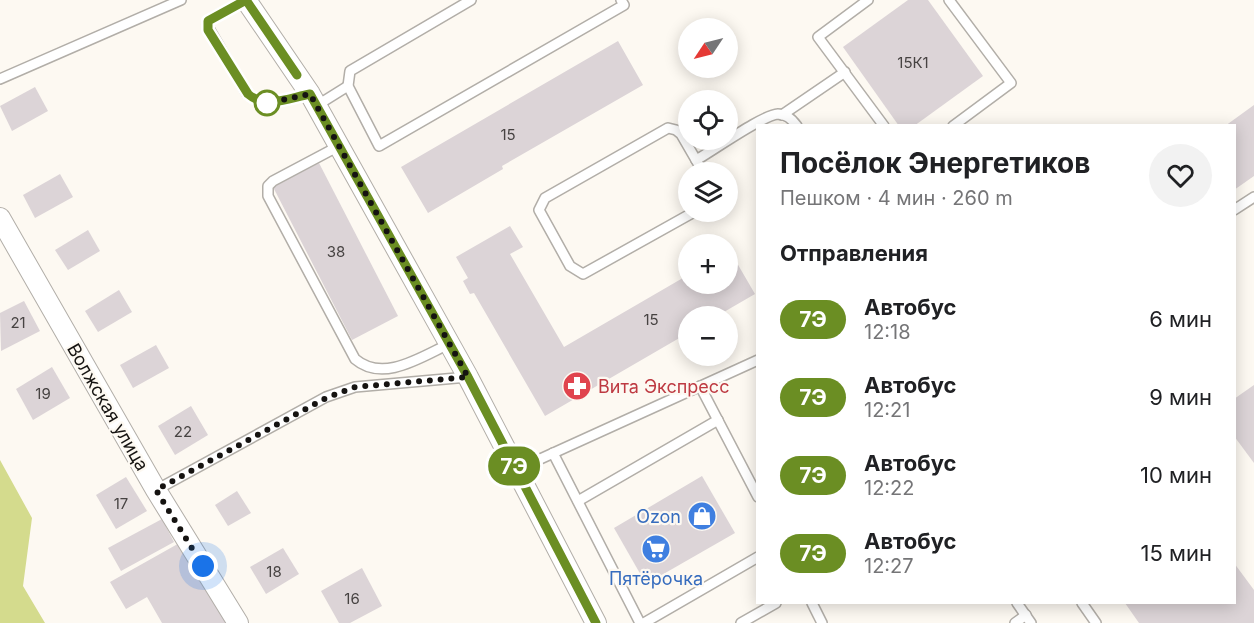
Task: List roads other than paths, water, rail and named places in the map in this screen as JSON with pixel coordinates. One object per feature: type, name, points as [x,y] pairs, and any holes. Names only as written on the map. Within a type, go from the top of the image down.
[{"type":"street","points":[[246,0],[313,100],[339,146],[468,377],[596,623]]},
{"type":"street","name":"Волжская улица","points":[[0,218],[156,490],[238,623]]},
{"type":"lane","points":[[0,79],[181,0]]},
{"type":"lane","points":[[246,0],[212,18],[207,25],[248,94],[256,101],[267,103],[313,100],[348,86]]},
{"type":"lane","points":[[471,0],[354,68],[347,75],[348,86],[379,146],[624,5],[621,0]]},
{"type":"lane","points":[[868,0],[818,37],[883,124]]},
{"type":"lane","points":[[949,0],[1011,83],[956,124]]},
{"type":"lane","points":[[678,221],[583,274],[570,266],[539,210],[545,198],[668,129],[676,130],[681,134],[696,160],[767,117],[782,115],[844,72]]},
{"type":"lane","points":[[782,115],[795,124]]},
{"type":"lane","points":[[339,146],[273,181],[268,186],[268,196],[355,359],[364,367],[382,370],[404,365],[449,344]]},
{"type":"lane","points":[[1236,209],[1254,197]]},
{"type":"lane","points":[[516,470],[756,361]]},
{"type":"lane","points":[[156,490],[326,398],[355,387],[468,377]]},
{"type":"lane","points":[[700,386],[756,493]]},
{"type":"lane","points":[[578,501],[718,420]]},
{"type":"lane","points":[[553,453],[642,623],[756,558]]},
{"type":"lane","points":[[741,623],[774,604]]},
{"type":"lane","points":[[812,604],[822,623]]},
{"type":"lane","points":[[1015,623],[1028,619],[1018,604]]},
{"type":"lane","points":[[1083,604],[1096,623]]},
{"type":"place","name":"Вита Экспресс","points":[[577,386]]},
{"type":"place","name":"Ozon","points":[[702,516]]},
{"type":"place","name":"Пятёрочка","points":[[656,549]]}]
